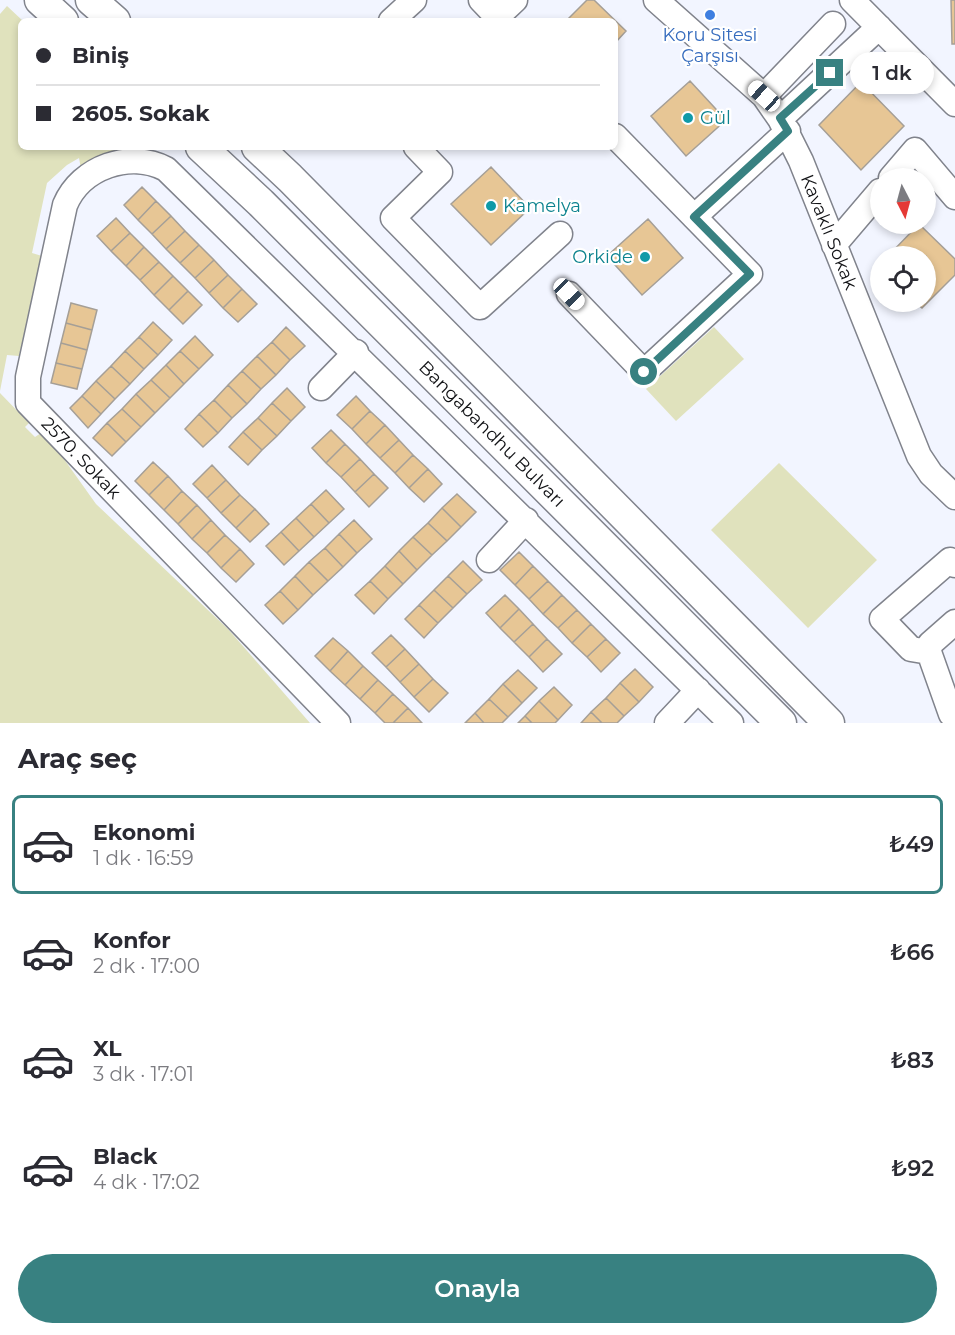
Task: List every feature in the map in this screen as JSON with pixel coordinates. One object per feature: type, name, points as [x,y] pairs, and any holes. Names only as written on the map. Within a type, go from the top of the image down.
[{"type":"main road","points":[[40,0],[60,18]]},
{"type":"main road","points":[[91,0],[112,18]]},
{"type":"main road","name":"Bangabandhu Bulvarı","points":[[204,150],[268,210],[781,723]]},
{"type":"main road","name":"Bangabandhu Bulvarı","points":[[260,150],[829,723]]},
{"type":"street","points":[[394,18],[414,0]]},
{"type":"street","points":[[493,13],[514,0]]},
{"type":"street","name":"Kavaklı Sokak","points":[[656,0],[764,96],[784,125],[919,456],[932,474],[955,497]]},
{"type":"street","points":[[852,0],[955,104]]},
{"type":"street","points":[[764,96],[833,24]]},
{"type":"street","points":[[694,217],[879,27]]},
{"type":"street","points":[[569,294],[644,372],[750,274],[618,139]]},
{"type":"street","points":[[419,150],[440,171],[393,218],[480,307],[560,234]]},
{"type":"street","points":[[900,168],[915,150],[930,168]]},
{"type":"street","name":"2570. Sokak","points":[[338,723],[28,403],[28,377],[68,199],[80,183],[104,167],[137,160],[166,168],[356,352]]},
{"type":"street","points":[[936,175],[955,197]]},
{"type":"street","points":[[834,245],[870,203]]},
{"type":"street","points":[[321,388],[356,352],[731,723]]},
{"type":"street","points":[[489,560],[526,520]]},
{"type":"street","points":[[929,652],[911,650],[882,619],[950,560],[955,565]]},
{"type":"street","points":[[950,716],[929,652],[930,644],[955,622]]},
{"type":"street","points":[[667,723],[698,690]]},
{"type":"green space","points":[[7,6],[20,18],[18,150],[126,150],[81,169],[79,158],[67,165],[47,183],[32,253],[42,256],[19,356],[7,355],[0,391],[0,14]]},
{"type":"green space","points":[[714,327],[744,359],[676,421],[646,389]]},
{"type":"green space","points":[[0,393],[29,423],[25,427],[35,437],[44,431],[96,504],[228,629],[310,723],[0,723]]},
{"type":"green space","points":[[779,463],[877,560],[808,628],[711,530]]},
{"type":"building","points":[[587,0],[594,0],[613,18],[569,18]]},
{"type":"building","points":[[951,0],[955,0],[955,44],[952,44]]},
{"type":"building","points":[[618,23],[626,31],[618,40]]},
{"type":"building","name":"Gül","points":[[690,81],[726,120],[686,156],[651,116]]},
{"type":"building","points":[[861,82],[904,126],[861,170],[819,125]]},
{"type":"building","name":"Kamelya","points":[[491,167],[530,208],[491,245],[451,204]]},
{"type":"building","points":[[142,187],[156,201],[138,220],[124,205]]},
{"type":"building","points":[[156,201],[171,216],[152,234],[138,220]]},
{"type":"building","points":[[171,216],[185,231],[166,249],[152,234]]},
{"type":"building","points":[[116,218],[130,233],[111,251],[97,236]]},
{"type":"building","name":"Orkide","points":[[648,219],[683,258],[642,295],[607,256]]},
{"type":"building","points":[[185,231],[199,245],[180,263],[166,249]]},
{"type":"building","points":[[130,233],[144,247],[126,266],[111,251]]},
{"type":"building","points":[[909,234],[929,234],[955,259],[955,275],[936,294],[936,246],[898,246]]},
{"type":"building","points":[[199,245],[214,260],[195,278],[180,263]]},
{"type":"building","points":[[144,247],[159,262],[140,280],[126,266]]},
{"type":"building","points":[[214,260],[228,275],[209,293],[195,278]]},
{"type":"building","points":[[159,262],[173,276],[154,295],[140,280]]},
{"type":"building","points":[[228,275],[242,289],[223,308],[209,293]]},
{"type":"building","points":[[173,276],[188,291],[169,310],[154,295]]},
{"type":"building","points":[[242,289],[257,304],[238,322],[223,308]]},
{"type":"building","points":[[188,291],[202,305],[183,324],[169,310]]},
{"type":"building","points":[[71,303],[97,310],[92,330],[66,323]]},
{"type":"building","points":[[153,322],[172,340],[158,355],[139,337]]},
{"type":"building","points":[[66,323],[92,330],[87,350],[61,343]]},
{"type":"building","points":[[286,327],[305,346],[290,360],[272,342]]},
{"type":"building","points":[[195,336],[213,355],[199,369],[180,351]]},
{"type":"building","points":[[139,337],[158,355],[144,369],[125,351]]},
{"type":"building","points":[[272,342],[290,360],[276,375],[257,356]]},
{"type":"building","points":[[61,343],[87,350],[82,369],[56,363]]},
{"type":"building","points":[[125,351],[144,369],[130,384],[111,366]]},
{"type":"building","points":[[180,351],[199,369],[184,384],[166,365]]},
{"type":"building","points":[[257,356],[276,375],[261,389],[242,371]]},
{"type":"building","points":[[56,363],[82,369],[77,389],[51,383]]},
{"type":"building","points":[[166,365],[184,384],[170,398],[151,380]]},
{"type":"building","points":[[111,366],[130,384],[115,399],[96,381]]},
{"type":"building","points":[[242,371],[261,389],[247,404],[228,385]]},
{"type":"building","points":[[151,380],[170,398],[155,413],[136,394]]},
{"type":"building","points":[[96,381],[115,399],[101,414],[82,396]]},
{"type":"building","points":[[228,385],[247,404],[232,418],[214,400]]},
{"type":"building","points":[[287,388],[305,407],[291,421],[272,403]]},
{"type":"building","points":[[136,394],[155,413],[141,427],[122,409]]},
{"type":"building","points":[[82,396],[101,414],[88,428],[70,408]]},
{"type":"building","points":[[356,396],[370,411],[352,429],[337,415]]},
{"type":"building","points":[[214,400],[232,418],[218,433],[199,414]]},
{"type":"building","points":[[272,403],[291,421],[277,436],[258,418]]},
{"type":"building","points":[[122,409],[141,427],[126,442],[107,423]]},
{"type":"building","points":[[370,411],[385,425],[366,444],[352,429]]},
{"type":"building","points":[[199,414],[218,433],[203,447],[185,429]]},
{"type":"building","points":[[258,418],[277,436],[262,450],[243,432]]},
{"type":"building","points":[[107,423],[126,442],[112,456],[93,438]]},
{"type":"building","points":[[385,425],[399,440],[380,458],[366,444]]},
{"type":"building","points":[[331,430],[345,444],[326,463],[312,448]]},
{"type":"building","points":[[243,432],[262,450],[248,465],[229,447]]},
{"type":"building","points":[[399,440],[413,455],[395,473],[380,458]]},
{"type":"building","points":[[345,444],[360,459],[341,477],[326,463]]},
{"type":"building","points":[[413,455],[428,469],[409,488],[395,473]]},
{"type":"building","points":[[360,459],[374,474],[355,492],[341,477]]},
{"type":"building","points":[[153,462],[168,476],[149,495],[135,481]]},
{"type":"building","points":[[212,465],[226,480],[207,498],[193,484]]},
{"type":"building","points":[[428,469],[442,484],[424,502],[409,488]]},
{"type":"building","points":[[374,474],[388,488],[369,507],[355,492]]},
{"type":"building","points":[[168,476],[182,491],[164,510],[149,495]]},
{"type":"building","points":[[226,480],[240,495],[221,513],[207,498]]},
{"type":"building","points":[[326,490],[344,509],[329,523],[311,504]]},
{"type":"building","points":[[182,491],[197,505],[178,524],[164,510]]},
{"type":"building","points":[[457,494],[476,512],[461,527],[442,508]]},
{"type":"building","points":[[240,495],[255,509],[236,528],[221,513]]},
{"type":"building","points":[[311,504],[329,523],[314,537],[296,518]]},
{"type":"building","points":[[197,505],[211,520],[192,539],[178,524]]},
{"type":"building","points":[[442,508],[461,527],[447,541],[428,523]]},
{"type":"building","points":[[255,509],[269,524],[250,542],[236,528]]},
{"type":"building","points":[[296,518],[314,537],[299,551],[281,532]]},
{"type":"building","points":[[211,520],[225,535],[207,553],[192,539]]},
{"type":"building","points":[[354,520],[372,539],[357,553],[339,534]]},
{"type":"building","points":[[428,523],[447,541],[432,555],[413,537]]},
{"type":"building","points":[[281,532],[299,551],[284,565],[266,546]]},
{"type":"building","points":[[339,534],[357,553],[343,567],[325,548]]},
{"type":"building","points":[[225,535],[240,549],[221,568],[207,553]]},
{"type":"building","points":[[413,537],[432,555],[417,570],[399,551]]},
{"type":"building","points":[[325,548],[343,567],[328,581],[309,562]]},
{"type":"building","points":[[240,549],[254,564],[236,582],[221,568]]},
{"type":"building","points":[[399,551],[417,570],[403,584],[385,566]]},
{"type":"building","points":[[519,552],[533,566],[515,585],[500,570]]},
{"type":"building","points":[[463,561],[482,580],[467,594],[448,576]]},
{"type":"building","points":[[309,562],[328,581],[313,595],[295,576]]},
{"type":"building","points":[[385,566],[403,584],[388,599],[370,581]]},
{"type":"building","points":[[533,566],[548,581],[529,599],[515,585]]},
{"type":"building","points":[[295,576],[313,595],[298,610],[280,591]]},
{"type":"building","points":[[448,576],[467,594],[453,608],[434,590]]},
{"type":"building","points":[[370,581],[388,599],[374,614],[355,595]]},
{"type":"building","points":[[548,581],[562,595],[543,614],[529,599]]},
{"type":"building","points":[[434,590],[453,608],[438,623],[419,605]]},
{"type":"building","points":[[280,591],[298,610],[283,624],[265,605]]},
{"type":"building","points":[[505,595],[519,609],[500,628],[486,613]]},
{"type":"building","points":[[562,595],[577,610],[558,628],[543,614]]},
{"type":"building","points":[[419,605],[438,623],[424,638],[405,619]]},
{"type":"building","points":[[519,609],[533,624],[514,642],[500,628]]},
{"type":"building","points":[[577,610],[591,624],[572,643],[558,628]]},
{"type":"building","points":[[533,624],[547,639],[529,657],[514,642]]},
{"type":"building","points":[[591,624],[606,639],[587,657],[572,643]]},
{"type":"building","points":[[391,635],[405,649],[386,667],[372,653]]},
{"type":"building","points":[[333,638],[348,651],[330,671],[315,656]]},
{"type":"building","points":[[547,639],[562,654],[543,672],[529,657]]},
{"type":"building","points":[[606,639],[620,653],[601,672],[587,657]]},
{"type":"building","points":[[405,649],[419,664],[400,682],[386,667]]},
{"type":"building","points":[[348,651],[363,666],[345,685],[330,671]]},
{"type":"building","points":[[419,664],[433,679],[414,697],[400,682]]},
{"type":"building","points":[[363,666],[378,680],[360,699],[345,685]]},
{"type":"building","points":[[635,669],[653,687],[639,702],[620,683]]},
{"type":"building","points":[[518,670],[537,688],[522,703],[503,684]]},
{"type":"building","points":[[433,679],[448,693],[429,712],[414,697]]},
{"type":"building","points":[[378,680],[393,694],[375,713],[360,699]]},
{"type":"building","points":[[620,683],[639,702],[624,716],[606,698]]},
{"type":"building","points":[[503,684],[522,703],[508,717],[489,699]]},
{"type":"building","points":[[554,687],[572,705],[558,720],[539,701]]},
{"type":"building","points":[[393,694],[408,708],[393,723],[385,723],[375,713]]},
{"type":"building","points":[[606,698],[624,716],[617,723],[602,723],[591,712]]},
{"type":"building","points":[[489,699],[508,717],[502,723],[484,723],[475,713]]},
{"type":"building","points":[[539,701],[558,720],[555,723],[532,723],[525,716]]},
{"type":"building","points":[[408,708],[422,723],[393,723]]},
{"type":"building","points":[[591,712],[602,723],[581,723]]},
{"type":"building","points":[[475,713],[484,723],[465,723]]},
{"type":"building","points":[[525,716],[532,723],[518,723]]},
{"type":"place","name":"Koru Sitesi Çarşısı","points":[[710,15]]},
{"type":"place","name":"Gül","points":[[688,118]]},
{"type":"place","name":"Kamelya","points":[[491,206]]},
{"type":"place","name":"Orkide","points":[[645,257]]},
{"type":"route","points":[[644,372],[750,274],[694,217],[788,131],[780,118],[830,73]]}]
